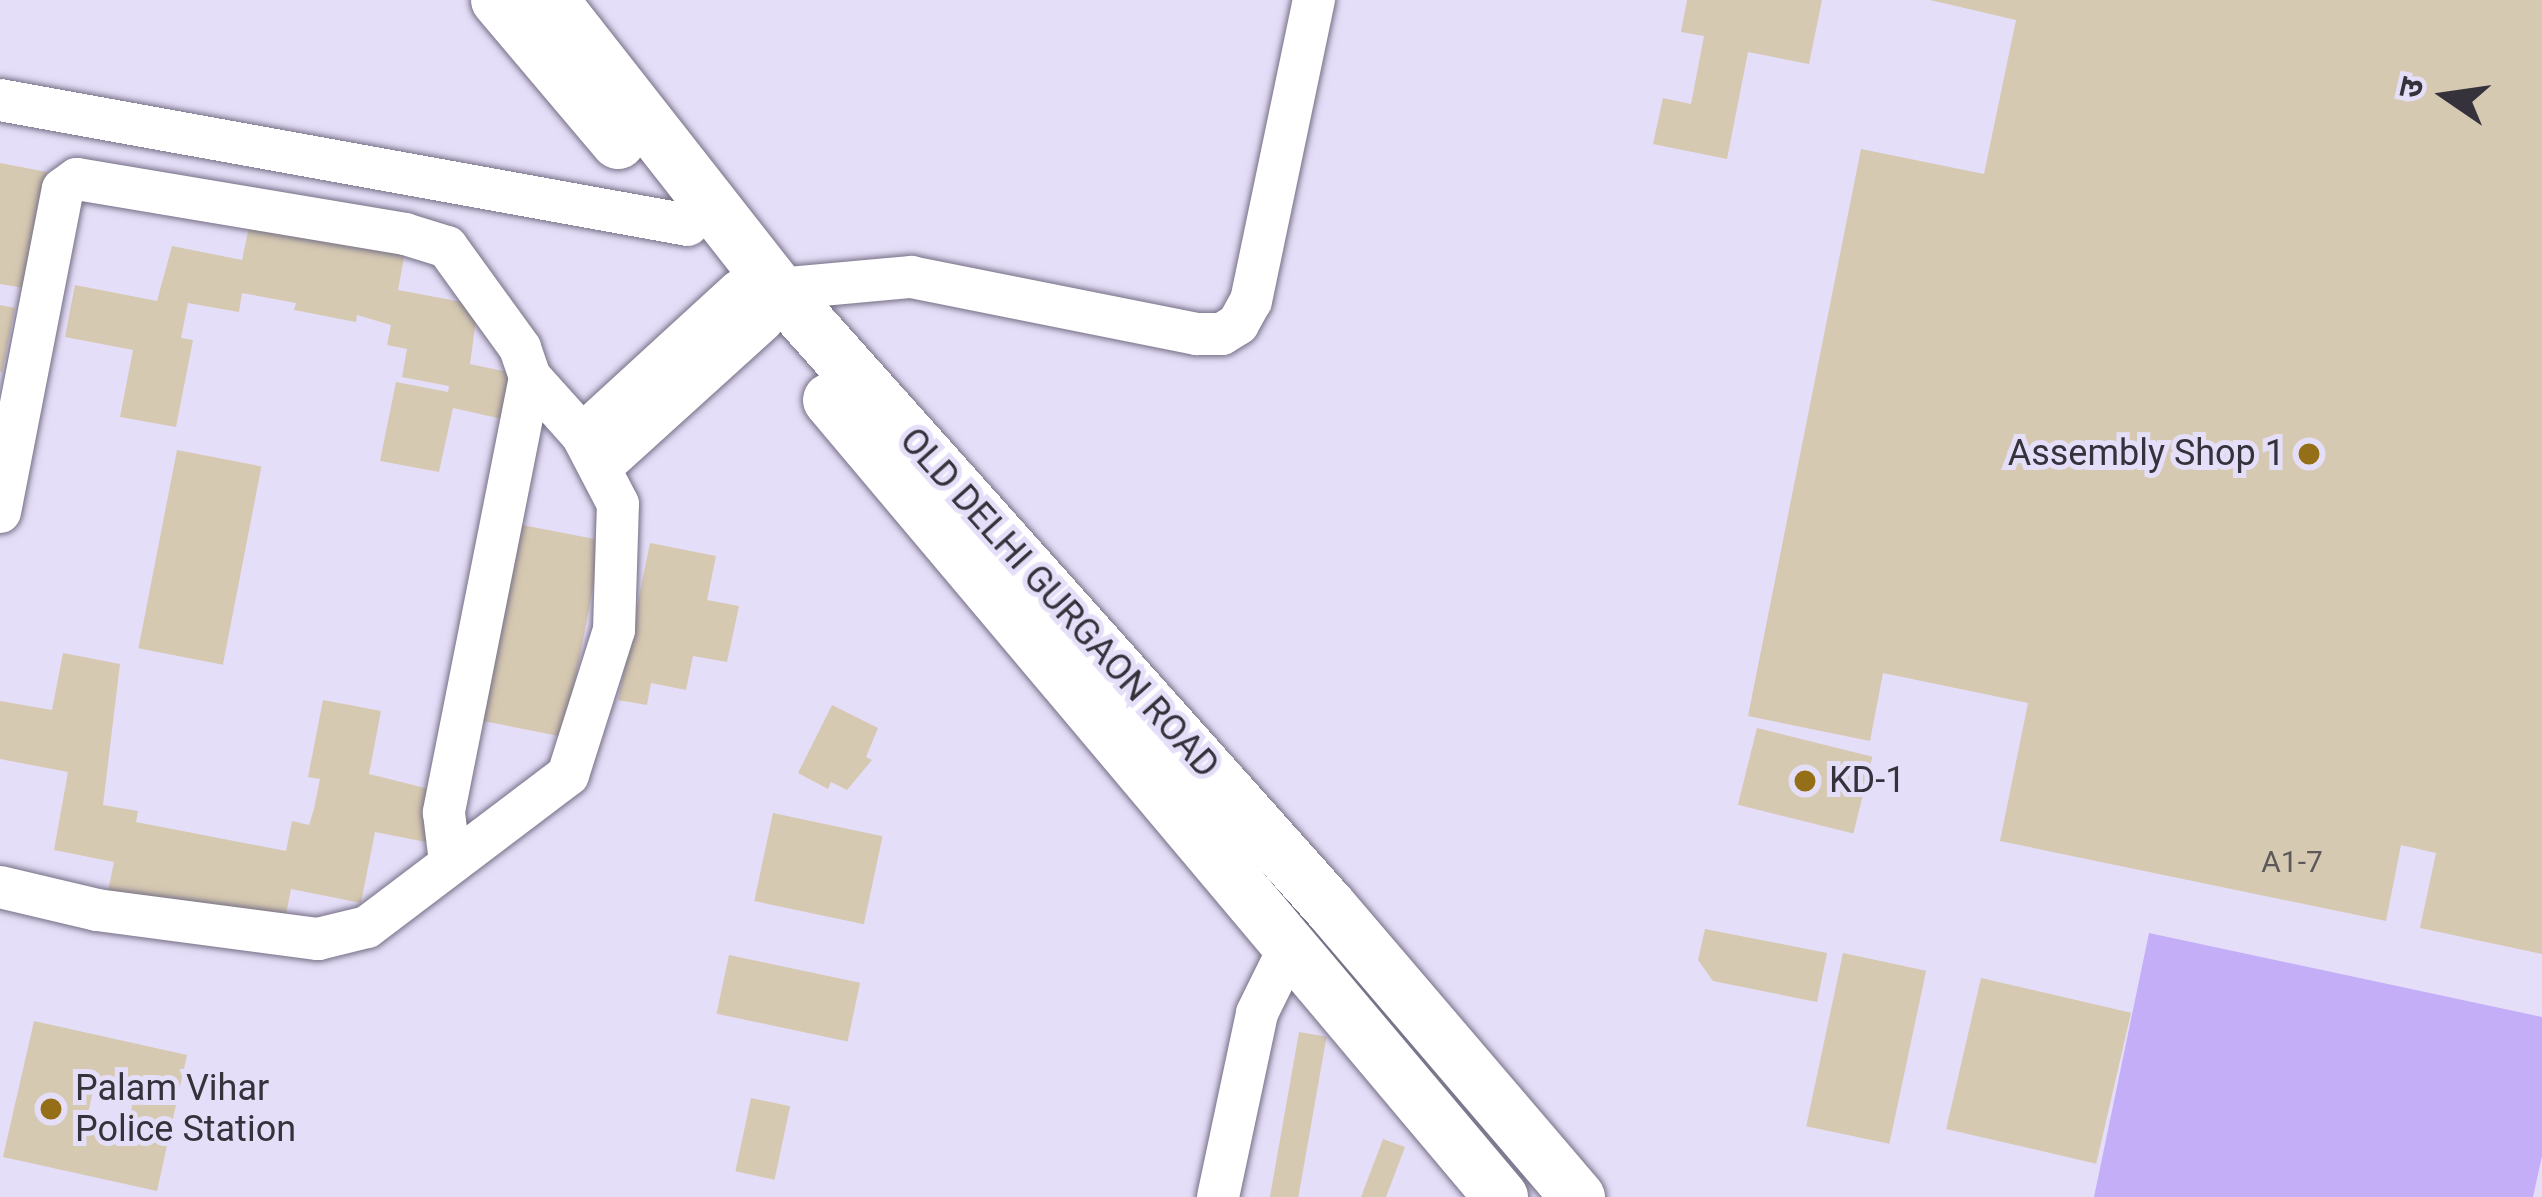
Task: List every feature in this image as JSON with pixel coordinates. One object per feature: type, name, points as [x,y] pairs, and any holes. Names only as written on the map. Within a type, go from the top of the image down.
[{"type":"main road","name":"OLD DELHI GURGAON ROAD","points":[[498,0],[688,225],[1263,832],[1578,1197]]},
{"type":"main road","name":"OLD DELHI GURGAON ROAD","points":[[551,0],[760,300],[1224,868],[1501,1197]]},
{"type":"main road","points":[[1224,868],[1263,832]]},
{"type":"street","points":[[591,451],[760,300],[911,277],[1197,334],[1222,334],[1238,324],[1251,301],[1314,0]]},
{"type":"street","points":[[0,100],[688,225]]},
{"type":"street","points":[[0,512],[63,189],[77,179],[406,233],[447,247],[520,348],[530,376],[591,451],[618,504],[614,630],[568,776],[367,927],[318,939],[98,910],[0,887]]},
{"type":"street","points":[[450,862],[443,813],[530,376]]},
{"type":"street","points":[[1217,1197],[1257,1013],[1291,944]]},
{"type":"shaded area","points":[[2149,933],[2542,1017],[2542,1156],[2533,1197],[2094,1197]]},
{"type":"building","points":[[1687,0],[1822,0],[1809,64],[1748,52],[1727,159],[1653,144],[1663,98],[1691,104],[1704,36],[1681,32]]},
{"type":"building","name":"Assembly Shop 1","points":[[1930,0],[2542,0],[2542,954],[2420,928],[2436,853],[2401,845],[2386,921],[2000,841],[2028,703],[1883,673],[1870,741],[1748,716],[1861,149],[1984,174],[2016,20]]},
{"type":"building","points":[[0,163],[47,172],[24,288],[0,284]]},
{"type":"building","points":[[250,222],[405,252],[398,290],[478,305],[470,364],[526,376],[516,422],[453,408],[439,472],[380,461],[396,382],[448,392],[449,386],[402,377],[407,349],[387,345],[391,325],[357,315],[356,322],[294,310],[296,303],[242,293],[239,312],[188,303],[181,338],[193,340],[176,427],[120,417],[133,350],[65,337],[75,285],[157,301],[172,246],[242,260]]},
{"type":"building","points":[[0,305],[15,308],[2,372],[0,372]]},
{"type":"building","points":[[177,450],[261,466],[223,665],[138,648]]},
{"type":"building","points":[[512,523],[602,541],[564,737],[474,719]]},
{"type":"building","points":[[650,543],[716,556],[707,600],[739,606],[727,662],[693,656],[686,690],[651,683],[647,705],[618,700]]},
{"type":"building","points":[[63,653],[120,664],[103,805],[138,811],[136,822],[286,851],[292,821],[309,825],[314,809],[320,779],[308,777],[323,700],[381,711],[369,774],[441,792],[431,843],[375,832],[361,903],[291,889],[283,930],[107,896],[114,862],[54,850],[68,772],[0,759],[0,701],[52,710]]},
{"type":"building","points":[[832,705],[878,728],[866,757],[872,760],[847,790],[831,782],[828,789],[798,773]]},
{"type":"building","name":"KD-1","points":[[1757,728],[1872,757],[1853,833],[1738,805]]},
{"type":"building","points":[[773,813],[883,836],[864,924],[754,901]]},
{"type":"building","points":[[1705,929],[1827,953],[1817,1002],[1713,981],[1698,960]]},
{"type":"building","points":[[1843,953],[1926,971],[1889,1144],[1806,1126]]},
{"type":"building","points":[[729,955],[860,983],[848,1042],[717,1014]]},
{"type":"building","points":[[1981,978],[2131,1013],[2096,1164],[1946,1129]]},
{"type":"building","name":"Palam Vihar Police Station","points":[[34,1021],[187,1055],[157,1191],[3,1157]],"holes":[[[95,1082],[135,1091],[126,1136],[85,1127]]]},
{"type":"building","points":[[1299,1032],[1327,1037],[1298,1197],[1270,1197]]},
{"type":"building","points":[[751,1098],[790,1106],[775,1180],[735,1171]]},
{"type":"building","points":[[1383,1139],[1405,1147],[1386,1197],[1361,1197]]},
{"type":"place","name":"Assembly Shop 1","points":[[2309,454]]},
{"type":"place","name":"KD-1","points":[[1805,781]]},
{"type":"place","name":"Palam Vihar Police Station","points":[[51,1109]]}]
